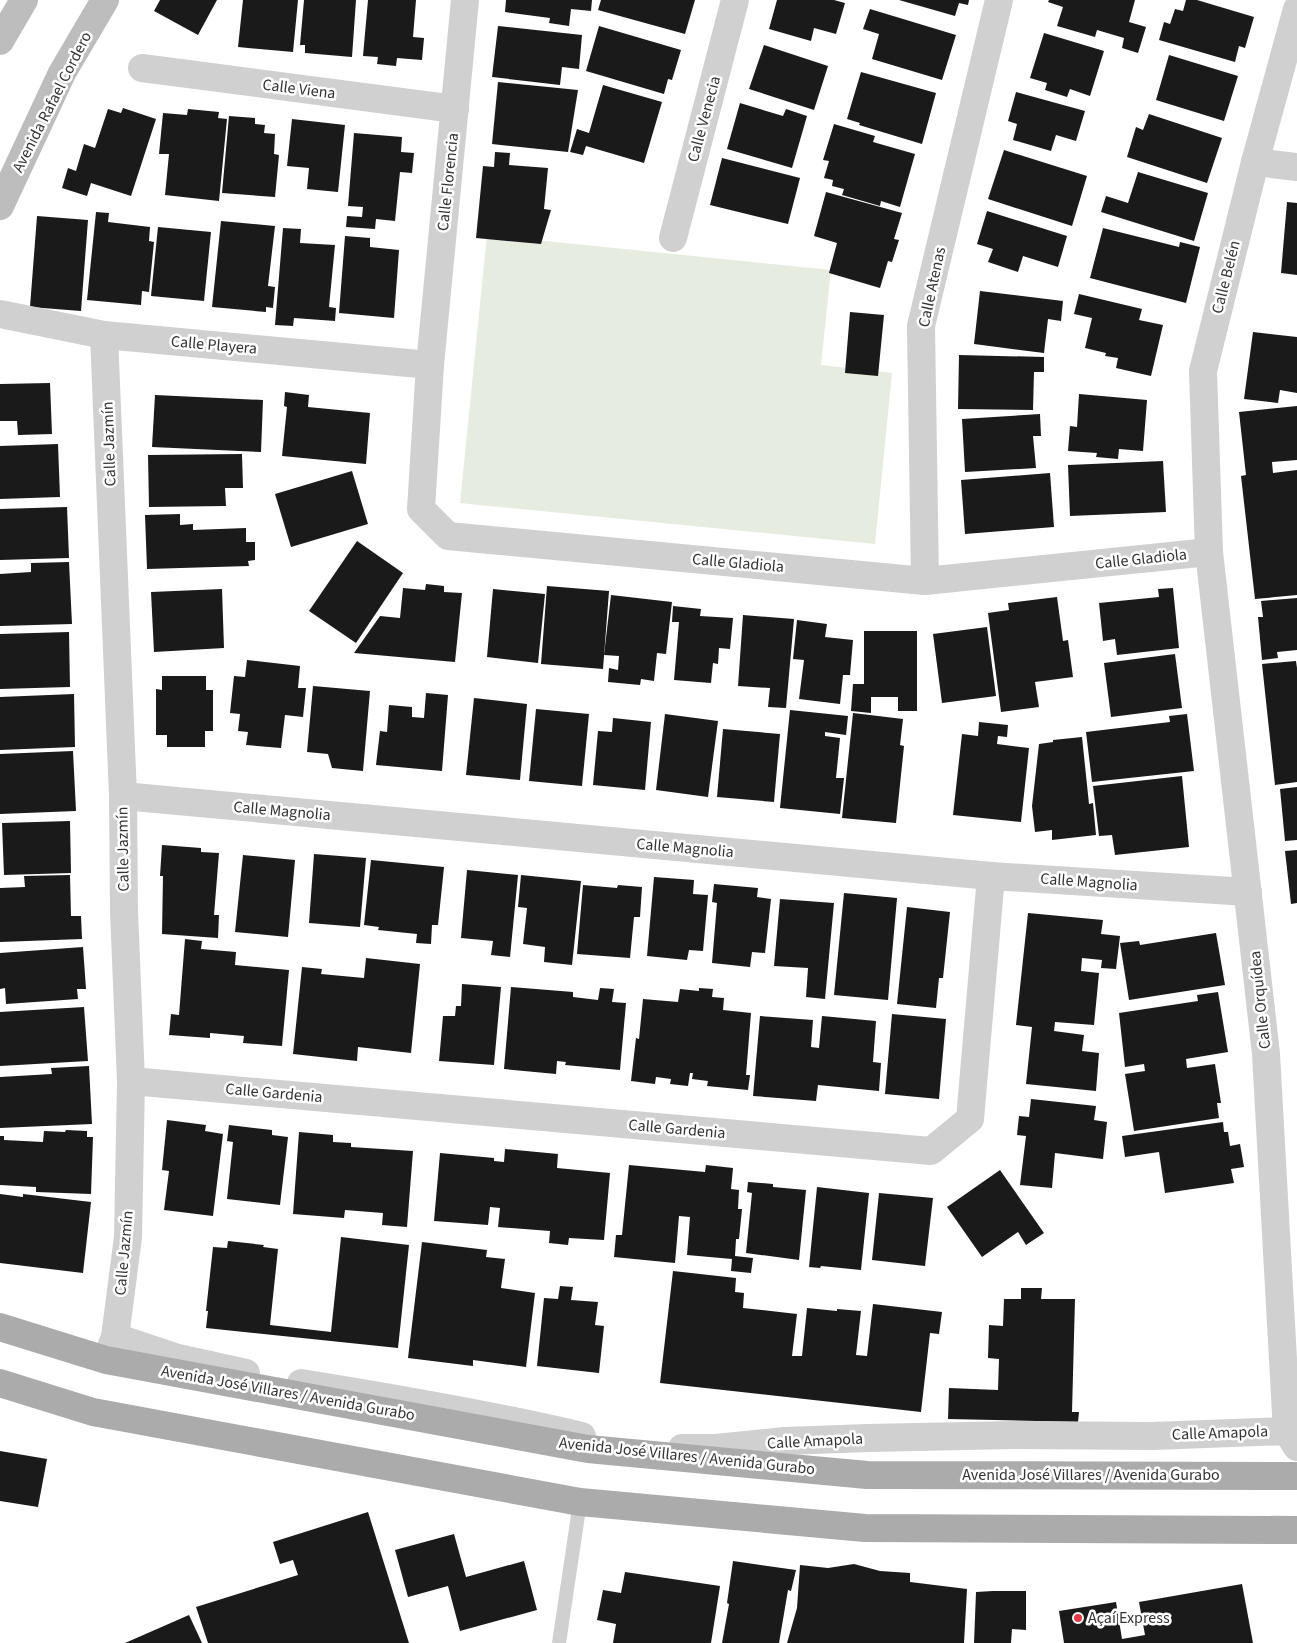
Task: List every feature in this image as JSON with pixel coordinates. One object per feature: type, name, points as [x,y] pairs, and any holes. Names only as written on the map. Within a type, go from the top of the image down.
[{"type":"main road","points":[[0,42],[24,0]]},
{"type":"main road","name":"Avenida Rafael Cordero","points":[[0,206],[62,73],[105,0]]},
{"type":"main road","name":"Avenida José Villares / Avenida Gurabo","points":[[0,1327],[110,1348],[588,1449],[867,1475],[1297,1476]]},
{"type":"main road","points":[[0,1383],[93,1412],[580,1502],[865,1528],[1297,1530]]},
{"type":"street","name":"Calle Florencia","points":[[430,365],[465,0]]},
{"type":"street","name":"Calle Venecia","points":[[673,238],[735,0]]},
{"type":"street","name":"Calle Atenas","points":[[925,581],[921,326],[999,0]]},
{"type":"street","name":"Calle Belén","points":[[1209,552],[1203,371],[1255,162],[1297,9]]},
{"type":"street","name":"Calle Viena","points":[[142,68],[455,109]]},
{"type":"street","points":[[1255,162],[1297,167]]},
{"type":"street","name":"Calle Playera","points":[[0,314],[104,335],[430,365]]},
{"type":"street","name":"Calle Jazmín","points":[[104,335],[123,796],[124,911],[131,1081],[128,1237],[110,1348]]},
{"type":"street","name":"Calle Gladiola","points":[[430,365],[421,509],[448,536],[925,581],[1209,552]]},
{"type":"street","name":"Calle Orquídea","points":[[1209,552],[1266,1054],[1292,1439]]},
{"type":"street","name":"Calle Magnolia","points":[[123,796],[991,876],[1248,892]]},
{"type":"street","name":"Calle Gardenia","points":[[131,1081],[931,1151],[970,1119],[991,876]]},
{"type":"street","name":"Calle Amapola","points":[[110,1348],[178,1358],[254,1375],[436,1405],[586,1437],[650,1448],[716,1448],[785,1441],[1014,1435],[1292,1439]]},
{"type":"lane","points":[[559,1643],[580,1502]]},
{"type":"shaded area","points":[[487,235],[831,270],[821,365],[892,373],[875,544],[460,503]]},
{"type":"building","points":[[160,0],[217,0],[198,35],[154,11]]},
{"type":"building","points":[[243,0],[298,0],[293,52],[238,47]]},
{"type":"building","points":[[304,0],[356,0],[352,57],[305,53],[305,45],[300,45]]},
{"type":"building","points":[[368,0],[416,0],[413,37],[424,38],[422,60],[397,58],[396,66],[377,64],[378,57],[363,56]]},
{"type":"building","points":[[506,0],[592,0],[591,11],[571,9],[569,26],[549,23],[550,18],[505,12]]},
{"type":"building","points":[[601,0],[695,0],[685,34],[598,10]]},
{"type":"building","points":[[777,0],[834,0],[845,3],[836,34],[814,28],[811,41],[769,29]]},
{"type":"building","points":[[899,0],[969,0],[968,5],[959,3],[955,16]]},
{"type":"building","points":[[1049,0],[1135,0],[1129,22],[1146,27],[1138,53],[1122,48],[1124,38],[1097,30],[1095,37],[1057,26],[1063,7],[1048,2]]},
{"type":"building","points":[[1186,0],[1197,0],[1254,17],[1245,48],[1239,46],[1235,62],[1159,40],[1164,22],[1170,24],[1175,9],[1183,11]]},
{"type":"building","points":[[870,9],[956,35],[942,80],[872,59],[879,34],[863,29]]},
{"type":"building","points":[[498,26],[582,35],[579,69],[562,67],[560,85],[492,77]]},
{"type":"building","points":[[599,26],[681,50],[672,80],[668,79],[664,94],[586,71]]},
{"type":"building","points":[[1044,33],[1104,51],[1090,96],[1070,89],[1067,97],[1045,90],[1047,83],[1030,78]]},
{"type":"building","points":[[764,45],[828,66],[814,110],[749,89]]},
{"type":"building","points":[[1169,55],[1238,76],[1224,121],[1156,100]]},
{"type":"building","points":[[861,72],[936,93],[922,144],[859,125],[860,123],[847,119]]},
{"type":"building","points":[[498,82],[578,90],[568,152],[492,144]]},
{"type":"building","points":[[603,85],[662,102],[644,163],[586,146],[583,155],[570,152],[577,129],[589,133]]},
{"type":"building","points":[[1016,92],[1085,111],[1076,141],[1056,135],[1051,151],[1013,140],[1017,124],[1008,121]]},
{"type":"building","points":[[740,103],[783,116],[786,109],[807,116],[792,168],[727,149]]},
{"type":"building","points":[[123,108],[156,119],[131,196],[91,183],[87,196],[62,188],[68,168],[76,171],[84,144],[95,148],[108,109],[121,113]]},
{"type":"building","points":[[188,109],[219,112],[218,118],[227,119],[219,201],[165,195],[169,154],[159,154],[163,113],[187,115]]},
{"type":"building","points":[[1149,114],[1222,138],[1207,183],[1127,157],[1136,127],[1143,130]]},
{"type":"building","points":[[229,116],[255,118],[255,124],[265,125],[264,133],[275,134],[274,154],[279,155],[275,197],[222,193]]},
{"type":"building","points":[[292,119],[345,125],[338,192],[307,189],[309,168],[287,166]]},
{"type":"building","points":[[834,124],[875,136],[873,142],[915,154],[900,207],[881,201],[880,206],[842,195],[844,189],[832,186],[833,180],[824,178],[829,161],[823,160]]},
{"type":"building","points":[[354,133],[402,137],[401,152],[414,153],[412,173],[400,172],[395,221],[376,219],[375,229],[346,227],[347,216],[362,217],[363,207],[348,206]]},
{"type":"building","points":[[1004,150],[1087,176],[1072,226],[988,199]]},
{"type":"building","points":[[495,152],[510,153],[509,165],[548,168],[544,209],[551,210],[541,244],[476,238],[483,166],[494,167]]},
{"type":"building","points":[[722,158],[800,178],[788,224],[710,205]]},
{"type":"building","points":[[1138,172],[1208,193],[1194,241],[1101,212],[1106,196],[1128,203]]},
{"type":"building","points":[[826,192],[902,213],[894,239],[899,240],[892,262],[888,261],[880,288],[829,273],[837,243],[814,236]]},
{"type":"building","points":[[1287,202],[1297,203],[1297,275],[1281,273]]},
{"type":"building","points":[[987,211],[1067,236],[1058,267],[1023,256],[1018,272],[988,262],[993,249],[977,244]]},
{"type":"building","points":[[96,212],[109,213],[108,222],[150,227],[149,241],[154,242],[149,292],[142,291],[141,305],[87,300]]},
{"type":"building","points":[[37,216],[88,220],[81,311],[30,307]]},
{"type":"building","points":[[221,221],[275,226],[268,286],[275,287],[273,308],[266,307],[266,312],[212,307]]},
{"type":"building","points":[[158,227],[211,232],[204,301],[151,296]]},
{"type":"building","points":[[283,228],[301,229],[300,243],[335,245],[329,307],[336,308],[335,321],[294,318],[293,326],[275,325]]},
{"type":"building","points":[[1103,228],[1179,247],[1180,242],[1200,247],[1186,303],[1090,278]]},
{"type":"building","points":[[345,236],[370,238],[370,247],[399,250],[394,318],[339,313]]},
{"type":"building","points":[[980,291],[1063,301],[1061,321],[1048,319],[1044,353],[974,344]]},
{"type":"building","points":[[1079,294],[1142,309],[1139,320],[1163,325],[1151,376],[1116,368],[1118,358],[1105,356],[1106,353],[1085,348],[1092,318],[1074,314]]},
{"type":"building","points":[[850,312],[884,315],[878,376],[845,373]]},
{"type":"building","points":[[1253,332],[1297,337],[1297,393],[1280,390],[1278,403],[1244,399]]},
{"type":"building","points":[[959,355],[1044,357],[1044,372],[1034,372],[1033,410],[958,409]]},
{"type":"building","points":[[50,383],[52,434],[18,435],[17,421],[0,421],[0,384]]},
{"type":"building","points":[[285,392],[309,395],[308,407],[370,413],[366,464],[282,456],[287,407],[284,406]]},
{"type":"building","points":[[1079,394],[1147,400],[1143,451],[1119,449],[1118,459],[1096,457],[1097,453],[1068,451],[1070,426],[1077,427]]},
{"type":"building","points":[[155,395],[263,400],[261,452],[152,447]]},
{"type":"building","points":[[1297,406],[1297,460],[1272,462],[1273,473],[1297,470],[1297,595],[1255,599],[1241,476],[1246,475],[1239,412]]},
{"type":"building","points":[[1040,414],[1041,436],[1033,436],[1036,468],[965,472],[962,419]]},
{"type":"building","points":[[58,444],[60,497],[0,499],[0,446]]},
{"type":"building","points":[[242,454],[243,488],[225,488],[226,506],[149,507],[148,455]]},
{"type":"building","points":[[1163,461],[1166,512],[1070,516],[1068,465]]},
{"type":"building","points":[[352,471],[368,524],[291,547],[275,494]]},
{"type":"building","points":[[1050,473],[1054,527],[965,534],[961,480]]},
{"type":"building","points":[[67,507],[69,558],[0,560],[0,509]]},
{"type":"building","points":[[180,514],[180,525],[193,524],[193,530],[246,528],[246,542],[255,542],[255,560],[248,561],[249,566],[147,569],[145,515]]},
{"type":"building","points":[[357,541],[403,573],[356,643],[309,611]]},
{"type":"building","points":[[69,562],[72,624],[0,626],[0,574],[31,572],[31,563]]},
{"type":"building","points":[[426,584],[444,586],[444,592],[462,593],[455,662],[354,653],[380,616],[400,618],[403,588],[425,590]]},
{"type":"building","points":[[547,586],[609,591],[603,669],[541,664]]},
{"type":"building","points":[[1173,588],[1179,648],[1117,655],[1115,639],[1103,641],[1099,603],[1159,597],[1158,589]]},
{"type":"building","points":[[222,589],[224,648],[154,652],[151,592]]},
{"type":"building","points":[[493,589],[545,594],[538,663],[487,657]]},
{"type":"building","points":[[611,595],[672,602],[666,654],[657,653],[654,681],[641,679],[640,685],[608,682],[609,668],[618,670],[619,656],[604,655]]},
{"type":"building","points":[[1057,597],[1063,641],[1068,640],[1073,677],[1035,682],[1039,707],[1001,712],[988,613],[1009,610],[1008,603]]},
{"type":"building","points":[[1297,598],[1297,650],[1277,652],[1278,658],[1262,660],[1258,617],[1263,617],[1261,601]]},
{"type":"building","points":[[673,606],[701,609],[700,616],[733,618],[730,649],[719,648],[718,664],[713,663],[711,683],[674,680],[679,622],[672,622]]},
{"type":"building","points":[[743,615],[794,619],[786,708],[768,707],[770,688],[738,686]]},
{"type":"building","points":[[797,620],[827,624],[825,637],[853,640],[850,675],[843,675],[840,704],[799,699],[804,660],[793,659]]},
{"type":"building","points":[[987,627],[996,696],[942,703],[933,634]]},
{"type":"building","points":[[864,631],[917,631],[917,711],[898,711],[898,697],[871,697],[871,713],[851,711],[853,684],[864,684]]},
{"type":"building","points":[[69,632],[70,687],[0,689],[0,634]]},
{"type":"building","points":[[1175,654],[1182,708],[1111,717],[1104,663]]},
{"type":"building","points":[[247,660],[300,666],[298,688],[306,688],[303,717],[285,715],[281,748],[246,745],[248,732],[238,731],[240,714],[230,713],[234,676],[245,677]]},
{"type":"building","points":[[1296,661],[1297,782],[1275,785],[1262,664]]},
{"type":"building","points":[[162,676],[206,676],[206,690],[213,690],[213,731],[205,731],[205,747],[167,747],[167,735],[156,735],[156,689],[162,690]]},
{"type":"building","points":[[313,686],[370,691],[363,771],[332,768],[328,754],[307,752]]},
{"type":"building","points":[[426,693],[448,695],[442,771],[376,765],[380,731],[387,732],[389,705],[412,707],[412,717],[424,718]]},
{"type":"building","points":[[74,694],[75,747],[0,750],[0,697]]},
{"type":"building","points":[[474,698],[527,704],[520,780],[466,775]]},
{"type":"building","points":[[536,709],[589,714],[582,786],[529,781]]},
{"type":"building","points":[[790,710],[848,716],[846,735],[825,732],[825,736],[840,738],[836,778],[844,778],[840,814],[780,808]]},
{"type":"building","points":[[853,713],[903,719],[900,745],[904,746],[896,823],[842,818]]},
{"type":"building","points":[[665,714],[718,721],[708,797],[656,790]]},
{"type":"building","points":[[1187,714],[1194,771],[1092,782],[1086,732],[1170,722],[1169,716]]},
{"type":"building","points":[[613,718],[651,722],[645,790],[593,785],[598,731],[612,732]]},
{"type":"building","points":[[979,722],[1008,725],[1007,737],[998,736],[997,744],[1029,748],[1021,822],[953,815],[962,734],[978,736]]},
{"type":"building","points":[[723,729],[780,734],[774,802],[717,797]]},
{"type":"building","points":[[1082,737],[1089,804],[1093,803],[1096,835],[1052,840],[1052,830],[1035,832],[1032,806],[1039,744],[1053,742],[1053,740]]},
{"type":"building","points":[[73,751],[76,811],[0,814],[0,754]]},
{"type":"building","points":[[1182,776],[1189,847],[1115,855],[1112,835],[1099,836],[1093,786]]},
{"type":"building","points":[[1297,787],[1297,840],[1285,841],[1280,789]]},
{"type":"building","points":[[70,821],[71,873],[4,875],[2,823]]},
{"type":"building","points":[[162,845],[201,848],[201,852],[219,853],[214,915],[219,915],[218,938],[162,934],[163,876],[160,876]]},
{"type":"building","points":[[1297,850],[1297,903],[1291,904],[1285,851]]},
{"type":"building","points":[[314,854],[366,858],[360,927],[309,923]]},
{"type":"building","points":[[243,855],[295,860],[288,937],[235,932]]},
{"type":"building","points":[[371,860],[444,867],[438,925],[432,925],[431,944],[416,943],[417,934],[378,930],[379,927],[364,925]]},
{"type":"building","points":[[467,870],[518,875],[510,957],[491,955],[493,941],[461,938]]},
{"type":"building","points":[[70,875],[71,916],[81,916],[82,939],[0,942],[0,888],[25,887],[24,876]]},
{"type":"building","points":[[521,875],[581,881],[572,965],[544,962],[545,947],[523,944],[527,908],[518,907]]},
{"type":"building","points":[[654,877],[694,880],[693,894],[708,895],[703,951],[689,950],[687,960],[647,956]]},
{"type":"building","points":[[714,884],[758,888],[757,897],[771,899],[765,953],[752,952],[750,967],[712,963],[717,903],[712,902]]},
{"type":"building","points":[[583,885],[617,888],[618,885],[642,887],[640,917],[634,917],[630,958],[577,954]]},
{"type":"building","points":[[844,893],[897,898],[888,1000],[834,995]]},
{"type":"building","points":[[780,899],[834,903],[825,999],[806,997],[808,968],[774,966]]},
{"type":"building","points":[[907,907],[950,912],[943,978],[939,978],[936,1008],[897,1004]]},
{"type":"building","points":[[1028,913],[1103,920],[1101,934],[1120,936],[1116,969],[1101,968],[1102,960],[1082,958],[1081,971],[1099,973],[1094,1025],[1055,1022],[1054,1031],[1084,1035],[1082,1051],[1099,1053],[1096,1091],[1026,1084],[1032,1027],[1016,1025]]},
{"type":"building","points":[[1216,933],[1225,985],[1129,1000],[1120,943],[1139,941],[1140,945]]},
{"type":"building","points":[[185,939],[202,941],[201,949],[236,952],[235,965],[289,970],[282,1046],[243,1043],[244,1036],[210,1033],[210,1038],[169,1035],[171,1014],[179,1015]]},
{"type":"building","points":[[83,947],[86,989],[77,989],[78,999],[6,1004],[5,988],[0,989],[0,953]]},
{"type":"building","points":[[366,958],[420,964],[411,1053],[358,1047],[357,1061],[293,1054],[302,967],[322,969],[321,974],[364,978]]},
{"type":"building","points":[[462,984],[501,987],[494,1065],[439,1061],[443,1016],[455,1016],[456,1006],[461,1006]]},
{"type":"building","points":[[511,987],[573,992],[573,997],[598,1000],[600,988],[614,989],[612,1002],[626,1003],[620,1070],[565,1065],[566,1062],[557,1061],[556,1074],[504,1069]]},
{"type":"building","points":[[699,988],[713,989],[712,997],[724,998],[723,1010],[751,1013],[746,1075],[750,1075],[748,1090],[707,1086],[708,1081],[692,1079],[693,1073],[690,1073],[688,1086],[670,1084],[671,1079],[656,1077],[655,1084],[631,1081],[636,1038],[639,1039],[643,999],[678,1002],[680,989],[699,991]]},
{"type":"building","points":[[1218,992],[1228,1052],[1186,1059],[1187,1068],[1215,1064],[1221,1103],[1217,1103],[1219,1118],[1134,1131],[1125,1074],[1145,1071],[1144,1064],[1125,1067],[1119,1013],[1198,1001],[1197,995]]},
{"type":"building","points":[[84,1007],[88,1061],[0,1066],[0,1012]]},
{"type":"building","points":[[892,1014],[946,1019],[939,1099],[885,1094]]},
{"type":"building","points":[[760,1016],[813,1020],[811,1047],[819,1048],[822,1016],[876,1021],[873,1062],[881,1063],[879,1091],[818,1085],[816,1101],[753,1096]]},
{"type":"building","points":[[89,1066],[92,1124],[0,1128],[0,1077],[52,1074],[51,1068]]},
{"type":"building","points":[[1031,1099],[1096,1106],[1094,1120],[1107,1122],[1103,1159],[1055,1153],[1052,1188],[1020,1185],[1026,1136],[1017,1135],[1019,1116],[1029,1117]]},
{"type":"building","points":[[167,1120],[206,1125],[205,1131],[223,1134],[213,1216],[164,1210],[169,1171],[162,1170]]},
{"type":"building","points":[[1223,1122],[1224,1132],[1228,1132],[1230,1146],[1240,1144],[1244,1167],[1231,1169],[1234,1183],[1165,1193],[1159,1152],[1125,1157],[1122,1136]]},
{"type":"building","points":[[229,1125],[272,1130],[272,1135],[288,1137],[280,1205],[227,1199],[233,1142],[227,1141]]},
{"type":"building","points":[[66,1130],[87,1131],[87,1137],[93,1137],[91,1194],[36,1192],[36,1187],[0,1185],[0,1136],[4,1136],[4,1140],[43,1142],[44,1131],[65,1132]]},
{"type":"building","points":[[299,1132],[333,1135],[333,1142],[351,1143],[351,1147],[413,1151],[407,1227],[382,1225],[383,1213],[345,1210],[344,1218],[293,1214]]},
{"type":"building","points":[[505,1149],[558,1154],[557,1168],[610,1173],[604,1240],[569,1238],[568,1245],[549,1243],[550,1231],[498,1227],[500,1208],[490,1207],[488,1225],[434,1221],[440,1153],[494,1158],[494,1161],[504,1162]]},
{"type":"building","points":[[629,1165],[705,1172],[706,1165],[733,1168],[731,1189],[739,1190],[738,1209],[742,1209],[739,1239],[736,1239],[735,1256],[753,1258],[751,1273],[731,1271],[732,1259],[687,1255],[690,1217],[679,1216],[675,1263],[614,1257],[616,1235],[622,1235]]},
{"type":"building","points":[[1000,1170],[1044,1233],[1026,1245],[1018,1232],[982,1257],[947,1207]]},
{"type":"building","points":[[748,1182],[773,1184],[773,1187],[806,1190],[799,1260],[746,1253],[752,1193],[747,1192]]},
{"type":"building","points":[[817,1187],[869,1193],[861,1270],[821,1266],[820,1268],[809,1267]]},
{"type":"building","points":[[879,1193],[933,1198],[925,1266],[872,1260]]},
{"type":"building","points":[[0,1194],[23,1197],[23,1194],[91,1202],[83,1273],[0,1263]]},
{"type":"building","points":[[341,1237],[409,1245],[398,1348],[206,1328],[213,1247],[227,1248],[228,1241],[264,1245],[263,1247],[278,1249],[270,1325],[331,1332]]},
{"type":"building","points":[[422,1242],[487,1250],[486,1257],[505,1259],[501,1288],[535,1293],[526,1367],[473,1360],[473,1366],[408,1358]]},
{"type":"building","points":[[673,1271],[736,1278],[735,1292],[744,1293],[743,1308],[797,1314],[792,1356],[802,1356],[807,1308],[861,1311],[856,1355],[867,1356],[873,1304],[942,1312],[939,1334],[930,1333],[921,1412],[660,1383]]},
{"type":"building","points":[[560,1286],[573,1287],[571,1300],[598,1302],[595,1325],[604,1326],[599,1373],[537,1366],[544,1298],[558,1299]]},
{"type":"building","points":[[1021,1288],[1042,1288],[1041,1299],[1075,1299],[1072,1412],[1079,1412],[1078,1422],[948,1419],[949,1388],[998,1390],[999,1359],[988,1358],[989,1325],[1003,1326],[1004,1299],[1021,1299]]},
{"type":"building","points":[[0,1451],[47,1459],[38,1507],[0,1501]]},
{"type":"building","points":[[368,1512],[409,1643],[208,1643],[196,1607],[298,1575],[293,1560],[280,1564],[273,1542]]},
{"type":"building","points":[[454,1534],[466,1577],[524,1561],[537,1610],[460,1631],[448,1586],[408,1597],[395,1550]]},
{"type":"building","points":[[733,1561],[796,1570],[791,1591],[788,1590],[779,1643],[722,1643],[729,1604],[727,1603]]},
{"type":"building","points":[[854,1564],[880,1571],[910,1573],[910,1582],[967,1589],[964,1643],[787,1643],[797,1608],[800,1565],[828,1568]]},
{"type":"building","points":[[625,1572],[720,1586],[711,1643],[613,1643],[616,1624],[597,1620],[603,1590],[621,1593]]},
{"type":"building","points":[[1242,1584],[1253,1643],[1064,1643],[1059,1611],[1116,1602],[1122,1639],[1145,1635],[1139,1602]]},
{"type":"building","points":[[1026,1591],[1026,1630],[1012,1629],[1011,1643],[974,1643],[976,1592]]},
{"type":"building","points":[[189,1615],[202,1643],[125,1643]]},
{"type":"place","name":"Açaí Express","points":[[1078,1618]]}]
